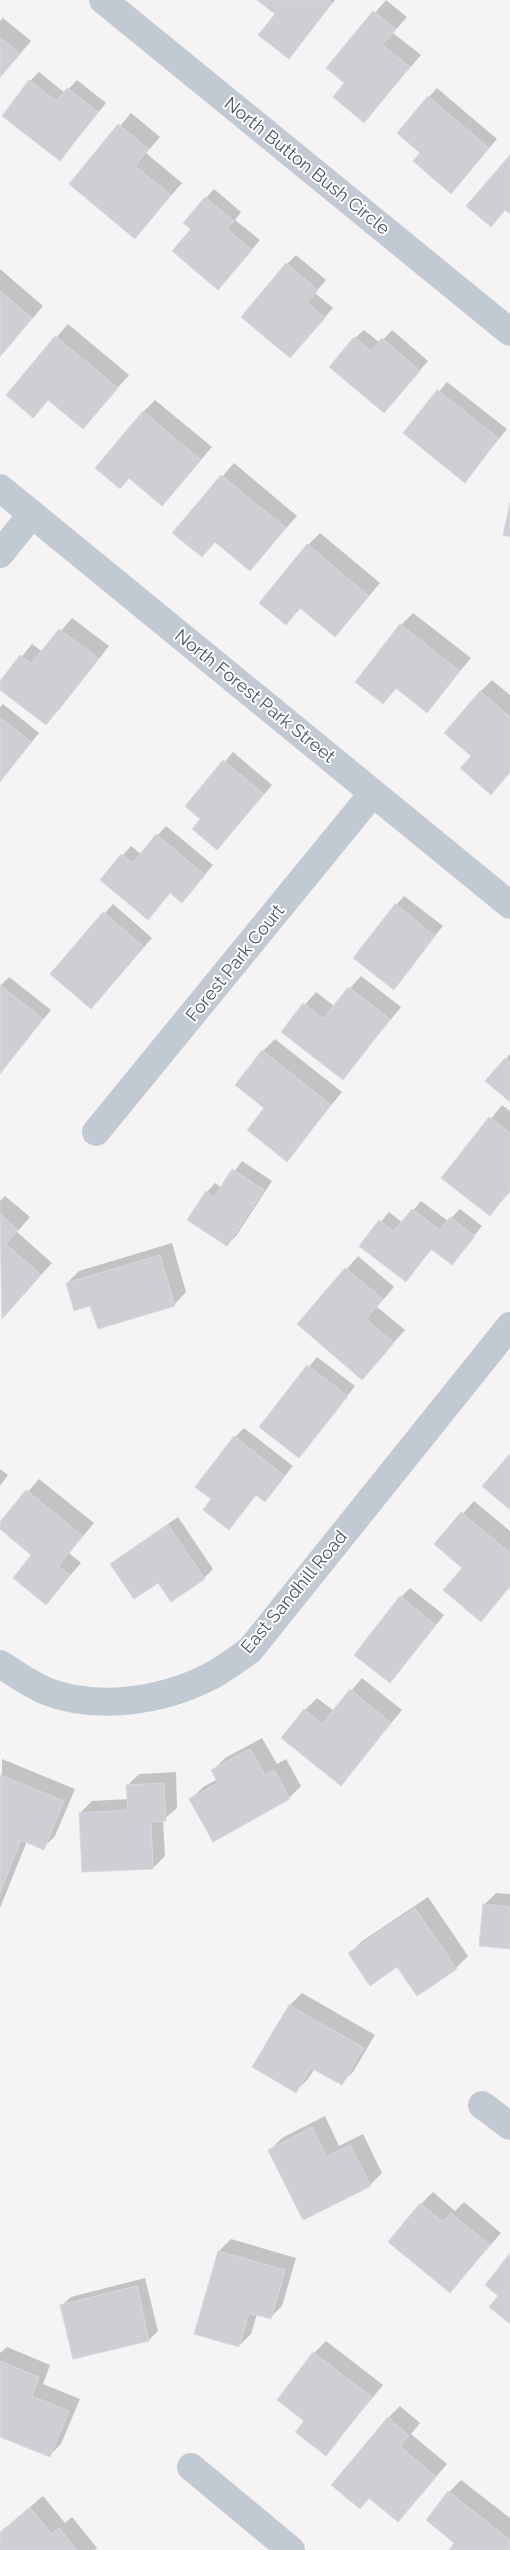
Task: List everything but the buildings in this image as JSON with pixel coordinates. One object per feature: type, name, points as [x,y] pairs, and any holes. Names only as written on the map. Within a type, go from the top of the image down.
[{"type":"street","name":"North Button Bush Circle","points":[[104,0],[510,332]]},
{"type":"street","name":"North Forest Park Street","points":[[0,488],[510,905]]},
{"type":"street","points":[[0,554],[32,514]]},
{"type":"street","name":"Forest Park Court","points":[[96,1132],[374,793]]},
{"type":"street","name":"East Sandhill Road","points":[[0,1664],[46,1691],[72,1699],[113,1701],[153,1697],[192,1685],[230,1664],[250,1650],[510,1326]]},
{"type":"street","points":[[482,2104],[510,2126]]},
{"type":"street","points":[[191,2467],[292,2550]]}]
